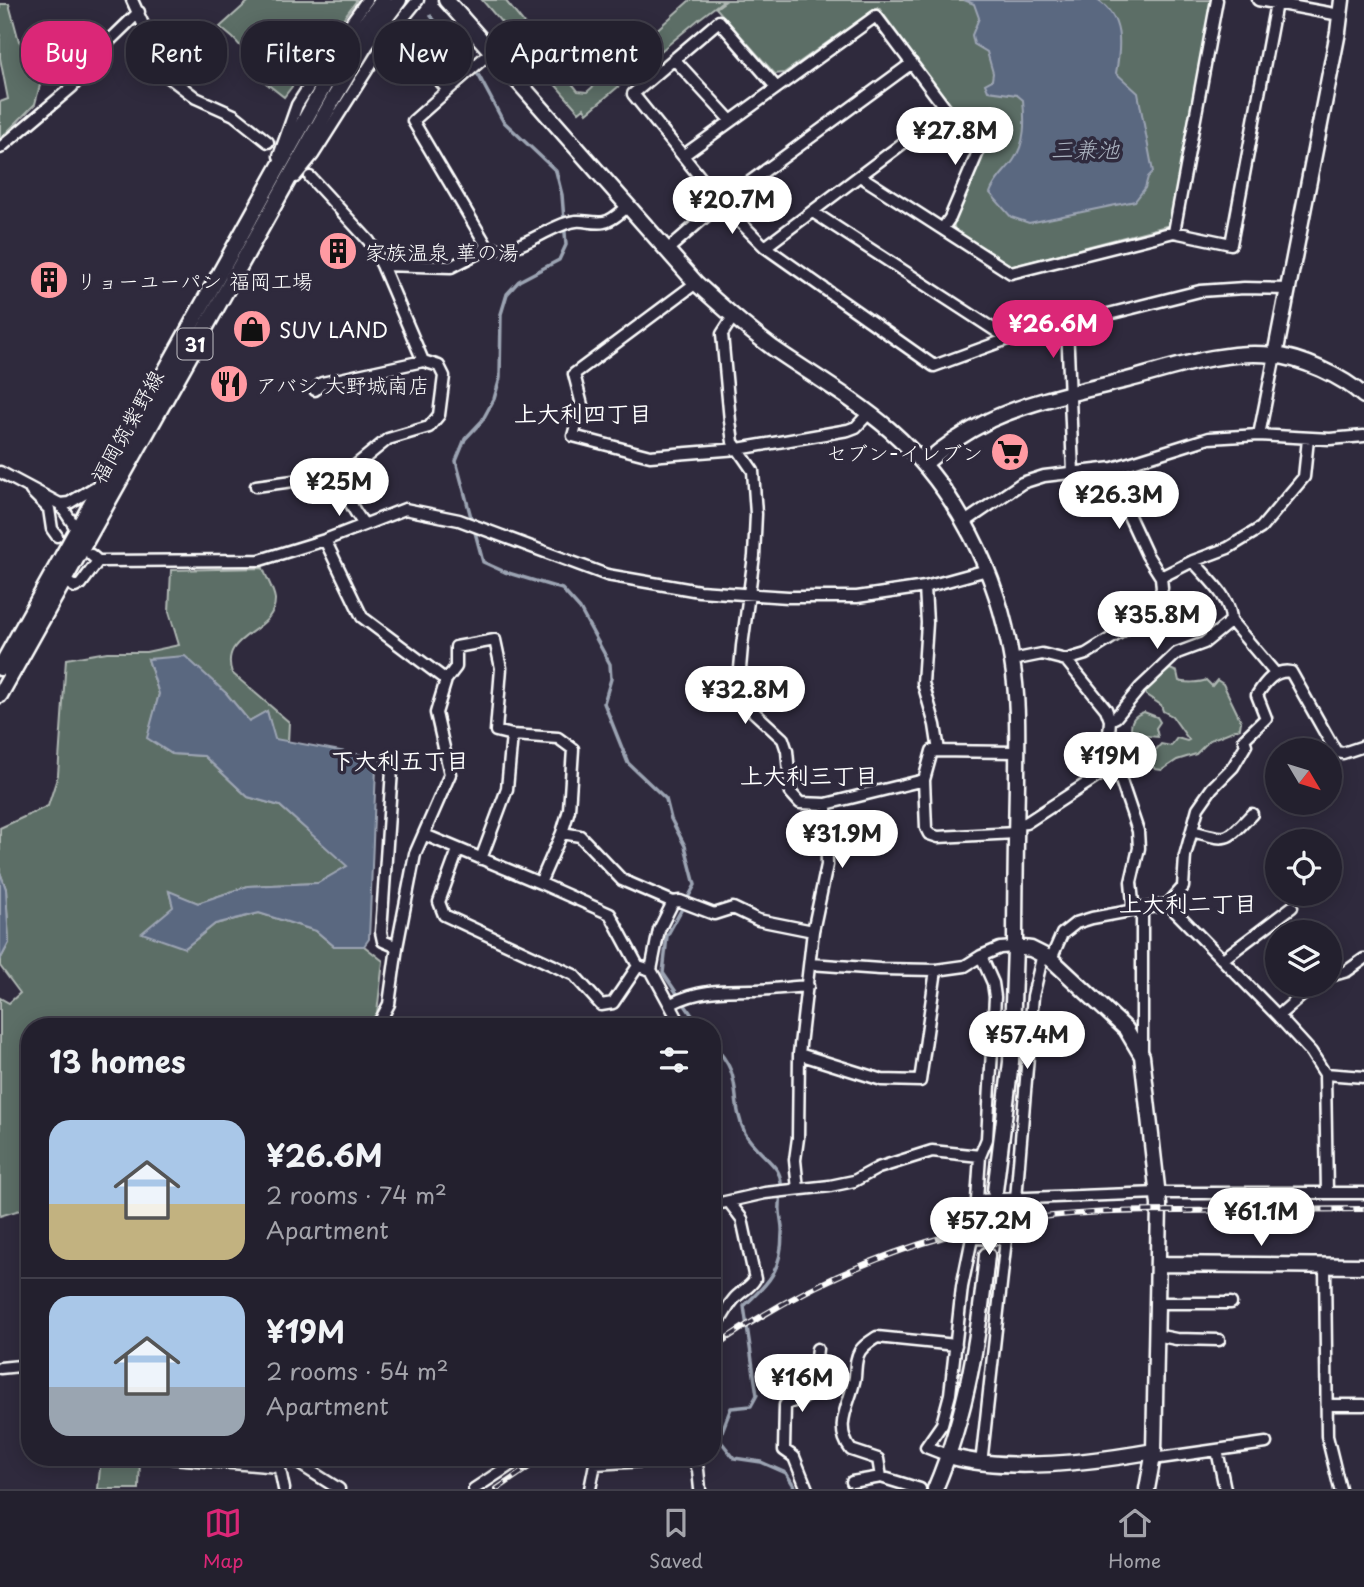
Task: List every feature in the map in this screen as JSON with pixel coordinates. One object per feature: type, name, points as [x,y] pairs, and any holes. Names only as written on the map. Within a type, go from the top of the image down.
[{"type":"street","points":[[132,0],[161,64],[173,82],[196,98],[234,115],[268,142]]},
{"type":"street","points":[[275,188],[297,105],[340,37],[368,0]]},
{"type":"street","name":"福岡筑紫野線","points":[[0,695],[275,188],[324,84],[383,0]]},
{"type":"street","name":"福岡筑紫野線","points":[[0,668],[102,483],[275,188],[366,44],[399,0]]},
{"type":"street","points":[[401,21],[418,0]]},
{"type":"street","points":[[446,0],[486,43]]},
{"type":"street","points":[[1174,232],[1217,0]]},
{"type":"street","points":[[1258,0],[1340,15]]},
{"type":"street","points":[[1259,435],[1289,289],[1342,0]]},
{"type":"street","points":[[860,176],[1011,273],[1174,232],[1231,244],[1276,3]]},
{"type":"street","points":[[0,148],[72,87],[104,45],[139,12]]},
{"type":"street","points":[[684,155],[876,16],[978,152],[950,218],[943,228]]},
{"type":"street","points":[[776,87],[719,21],[633,94],[721,203],[765,247],[934,366],[1005,340],[1200,291],[1289,289]]},
{"type":"street","points":[[486,56],[412,121],[488,248]]},
{"type":"street","points":[[674,58],[731,121]]},
{"type":"street","points":[[275,188],[313,155],[374,59]]},
{"type":"street","points":[[666,251],[721,203],[912,63]]},
{"type":"street","points":[[443,84],[448,90]]},
{"type":"street","points":[[522,84],[696,283],[733,317],[771,346],[869,413],[924,464],[965,522],[987,570],[1002,613],[1012,660],[1018,717],[1011,1062],[995,1191]]},
{"type":"street","points":[[765,247],[947,110]]},
{"type":"street","points":[[310,177],[369,241],[423,361]]},
{"type":"street","points":[[382,265],[451,267],[488,248],[498,250],[514,247],[556,226],[577,221],[606,222],[627,207]]},
{"type":"street","points":[[813,212],[1004,336],[1005,340]]},
{"type":"street","points":[[696,283],[574,374],[582,405],[573,436],[650,456],[738,449],[848,430],[856,427],[869,413]]},
{"type":"street","points":[[733,317],[722,334],[731,432],[733,442],[753,471],[756,514],[750,594],[740,669],[745,704],[783,739],[787,751],[791,793],[800,803],[826,804],[924,780]]},
{"type":"street","points":[[1067,325],[1073,472]]},
{"type":"street","points":[[924,464],[942,448],[988,421],[1020,407],[1234,355],[1275,355],[1312,365],[1364,396]]},
{"type":"street","points":[[256,486],[345,474],[388,439],[429,427],[439,415],[444,376],[439,366],[423,361],[323,383],[315,390]]},
{"type":"street","points":[[965,522],[1022,483],[1044,476],[1113,468],[1209,438],[1259,435],[1308,439],[1364,436]]},
{"type":"street","points":[[1161,577],[1228,548],[1261,527],[1304,477],[1308,439]]},
{"type":"street","points":[[1012,660],[1042,654],[1066,660],[1086,654],[1156,610],[1162,588],[1161,577],[1147,555],[1129,516],[1113,468]]},
{"type":"street","points":[[0,472],[60,504],[77,530]]},
{"type":"street","points":[[345,474],[344,487],[353,510],[364,524]]},
{"type":"street","points":[[20,481],[44,503],[57,536]]},
{"type":"street","points":[[60,504],[69,503],[102,483]]},
{"type":"street","points":[[64,581],[75,587],[81,584],[94,558],[260,560],[325,540],[405,509],[459,520],[607,575],[699,592],[788,597],[857,597],[925,587],[987,570]]},
{"type":"street","points":[[325,540],[362,617],[446,680]]},
{"type":"street","points":[[1193,561],[1220,592],[1231,610],[1231,621],[1275,673]]},
{"type":"street","points":[[925,587],[927,623],[923,683],[939,751]]},
{"type":"street","points":[[1110,720],[1116,717],[1140,688],[1177,653],[1203,643],[1231,621]]},
{"type":"street","points":[[382,1018],[389,1004],[415,854],[450,774],[436,713],[446,680],[456,667],[456,647],[495,640],[501,668],[496,731],[512,735],[558,738],[573,749],[569,810],[540,883]]},
{"type":"street","points":[[1066,660],[1106,709],[1110,720],[1109,734],[1115,765],[1126,789],[1138,831],[1139,848],[1131,882],[1133,904],[1142,909]]},
{"type":"street","points":[[1016,1199],[1033,996],[1047,956],[1062,934],[1076,923],[1092,918],[1168,904],[1183,887],[1185,856],[1195,815],[1206,795],[1233,767],[1246,745],[1244,739],[1266,718],[1257,695],[1275,673],[1284,670],[1291,672],[1336,752],[1343,753],[1364,746]]},
{"type":"street","points":[[481,859],[508,789],[512,735]]},
{"type":"street","points":[[1017,752],[932,751],[924,780],[926,828],[929,834],[937,837],[1016,829],[1115,765]]},
{"type":"street","points":[[387,758],[392,770],[382,932],[383,940],[397,947]]},
{"type":"street","points":[[798,1189],[794,1160],[798,1138],[799,1054],[813,932],[827,865],[826,804]]},
{"type":"street","points":[[1192,831],[1222,839],[1230,837],[1252,814]]},
{"type":"street","points":[[562,833],[580,836],[622,880],[676,902],[715,914],[733,908],[758,920],[813,932]]},
{"type":"street","points":[[425,835],[610,914],[638,966],[651,970]]},
{"type":"street","points":[[458,850],[439,902],[444,915],[574,975],[601,1005],[613,1003],[638,966]]},
{"type":"street","points":[[676,902],[659,930],[651,970],[678,1018]]},
{"type":"street","points":[[1168,904],[1278,1016],[1311,1052],[1325,1074],[1327,1193]]},
{"type":"street","points":[[1223,959],[1292,907]]},
{"type":"street","points":[[1142,909],[1142,1056],[1158,1193],[1154,1455],[1147,1489]]},
{"type":"street","points":[[810,964],[936,970],[965,966],[1000,948],[1031,949],[1047,956],[1126,1029],[1142,1056]]},
{"type":"street","points":[[981,956],[993,983],[995,997],[987,1139],[980,1156],[977,1200],[1158,1193],[1364,1193]]},
{"type":"street","points":[[1342,972],[1364,959]]},
{"type":"street","points":[[799,1054],[882,1080],[920,1081],[936,970]]},
{"type":"street","points":[[671,1004],[685,996],[734,989],[808,986]]},
{"type":"street","points":[[1278,1016],[1300,997]]},
{"type":"street","points":[[1325,1074],[1364,1077]]},
{"type":"street","points":[[721,1203],[765,1193],[854,1181],[878,1168],[932,1151],[980,1156]]},
{"type":"street","points":[[721,1319],[734,1298],[751,1286],[755,1279],[742,1219],[729,1202]]},
{"type":"street","points":[[981,1464],[1006,1239],[972,1238],[962,1287],[950,1394],[942,1424],[926,1447],[949,1457],[981,1464],[1097,1460],[1266,1443]]},
{"type":"street","points":[[935,1489],[949,1457],[965,1398],[979,1326],[987,1255]]},
{"type":"street","points":[[1158,1264],[1364,1266]]},
{"type":"street","points":[[1325,1267],[1327,1436],[1340,1489]]},
{"type":"street","points":[[1156,1303],[1231,1303]]},
{"type":"street","points":[[1156,1335],[1176,1339],[1219,1340]]},
{"type":"street","points":[[881,1477],[878,1459],[851,1450],[843,1435],[842,1420],[855,1377],[859,1352],[877,1337],[956,1345]]},
{"type":"street","points":[[807,1489],[794,1457],[784,1450],[785,1405],[803,1398],[811,1388],[817,1349]]},
{"type":"street","points":[[0,1368],[21,1366]]},
{"type":"street","points":[[1327,1405],[1364,1405]]},
{"type":"street","points":[[1217,1450],[1225,1489]]},
{"type":"street","points":[[280,1466],[284,1489]]},
{"type":"street","points":[[303,1466],[339,1489]]},
{"type":"street","points":[[474,1489],[509,1466]]},
{"type":"street","points":[[590,1489],[594,1466]]},
{"type":"street","points":[[696,1466],[700,1489]]},
{"type":"street","points":[[852,1482],[881,1477],[920,1489]]},
{"type":"green space","points":[[250,0],[357,0],[341,21],[241,21],[241,47],[227,33],[227,21]]},
{"type":"green space","points":[[482,0],[505,0],[522,21],[500,21]]},
{"type":"green space","points":[[690,0],[724,0],[662,50],[662,25]]},
{"type":"green space","points":[[727,0],[1213,0],[1170,225],[1010,267],[955,231],[953,222],[983,151],[878,7],[784,73],[775,74],[716,8]]},
{"type":"green space","points":[[0,4],[9,4],[21,43],[21,84],[40,84],[35,104],[0,139],[0,102],[8,99],[0,58]]},
{"type":"green space","points":[[267,84],[294,84],[284,97]]},
{"type":"green space","points":[[555,84],[572,84],[578,91],[587,92],[596,84],[622,84],[587,113],[584,108],[579,112]]},
{"type":"green space","points":[[263,568],[275,599],[273,611],[267,620],[240,641],[233,649],[230,660],[232,673],[289,722],[288,743],[274,739],[267,711],[249,721],[226,693],[148,659],[159,694],[148,738],[172,754],[204,756],[248,797],[280,806],[348,866],[318,883],[248,886],[198,903],[169,892],[185,948],[215,924],[259,913],[316,931],[334,946],[364,946],[383,961],[377,1013],[373,1018],[21,1018],[21,1210],[0,1216],[0,998],[9,1003],[20,993],[0,966],[0,960],[9,943],[6,889],[0,872],[0,828],[48,806],[58,775],[66,659],[107,652],[146,652],[179,645],[169,612],[171,570]]},
{"type":"green space","points":[[1170,669],[1177,672],[1179,681],[1206,680],[1212,686],[1217,680],[1223,684],[1241,721],[1240,728],[1210,740],[1196,754],[1177,760],[1162,770],[1155,769],[1150,763],[1152,754],[1161,744],[1171,746],[1177,738],[1189,740],[1172,716],[1146,695],[1146,688]]},
{"type":"green space","points":[[1144,712],[1157,717],[1160,722],[1156,728],[1158,737],[1136,735],[1131,729],[1134,718]]},
{"type":"green space","points":[[100,1466],[140,1466],[139,1489],[98,1489]]},
{"type":"water","name":"三兼池","points":[[964,0],[1097,0],[1106,7],[1119,33],[1116,73],[1138,93],[1153,172],[1135,201],[1029,223],[1011,217],[990,193],[1020,147],[1024,124],[1023,100],[1017,95],[988,91],[985,84],[992,80],[993,73],[987,52],[974,44],[972,35],[979,18],[974,4]]},
{"type":"water","points":[[185,656],[226,693],[249,721],[267,711],[275,739],[362,755],[376,768],[369,939],[364,946],[334,946],[316,931],[259,913],[215,924],[185,948],[142,933],[173,907],[169,891],[198,903],[248,886],[318,883],[347,866],[280,806],[248,797],[204,756],[172,754],[147,738],[159,694],[148,659]]},
{"type":"water","points":[[0,872],[6,889],[9,943],[0,960]]},
{"type":"waterway","points":[[431,16],[479,76],[503,121],[556,171],[562,195],[566,245],[559,260],[519,281],[507,294],[501,314],[500,378],[494,399],[482,421],[465,439],[456,461],[483,562],[505,572],[562,589],[580,609],[610,664],[611,679],[604,703],[628,763],[666,799],[671,819],[685,846],[695,885],[667,936],[663,973],[694,1018]]},
{"type":"waterway","points":[[721,1055],[733,1077],[737,1109],[745,1133],[779,1174],[782,1230],[777,1266],[767,1283],[744,1306],[757,1395],[751,1406],[731,1408],[721,1434]]},
{"type":"waterway","points":[[721,1442],[734,1458],[761,1462],[786,1473],[796,1489]]},
{"type":"tunnel","points":[[268,142],[310,177]]},
{"type":"tunnel","points":[[987,1255],[995,1191]]},
{"type":"railway","points":[[721,1342],[782,1304],[856,1268],[973,1229],[1034,1218],[1096,1213],[1364,1209]]},
{"type":"railway","points":[[497,1489],[530,1466]]},
{"type":"place","name":"家族温泉 華の湯","points":[[338,251]]},
{"type":"place","name":"リョーユーパン 福岡工場","points":[[49,280]]},
{"type":"place","name":"SUV LAND","points":[[252,329]]},
{"type":"place","name":"アバシ 大野城南店","points":[[229,384]]},
{"type":"place","name":"セブン-イレブン","points":[[1010,452]]},
{"type":"district","name":"上大利四丁目","points":[[583,412]]},
{"type":"district","name":"下大利五丁目","points":[[400,759]]},
{"type":"district","name":"上大利三丁目","points":[[809,774]]},
{"type":"district","name":"上大利二丁目","points":[[1188,902]]}]
